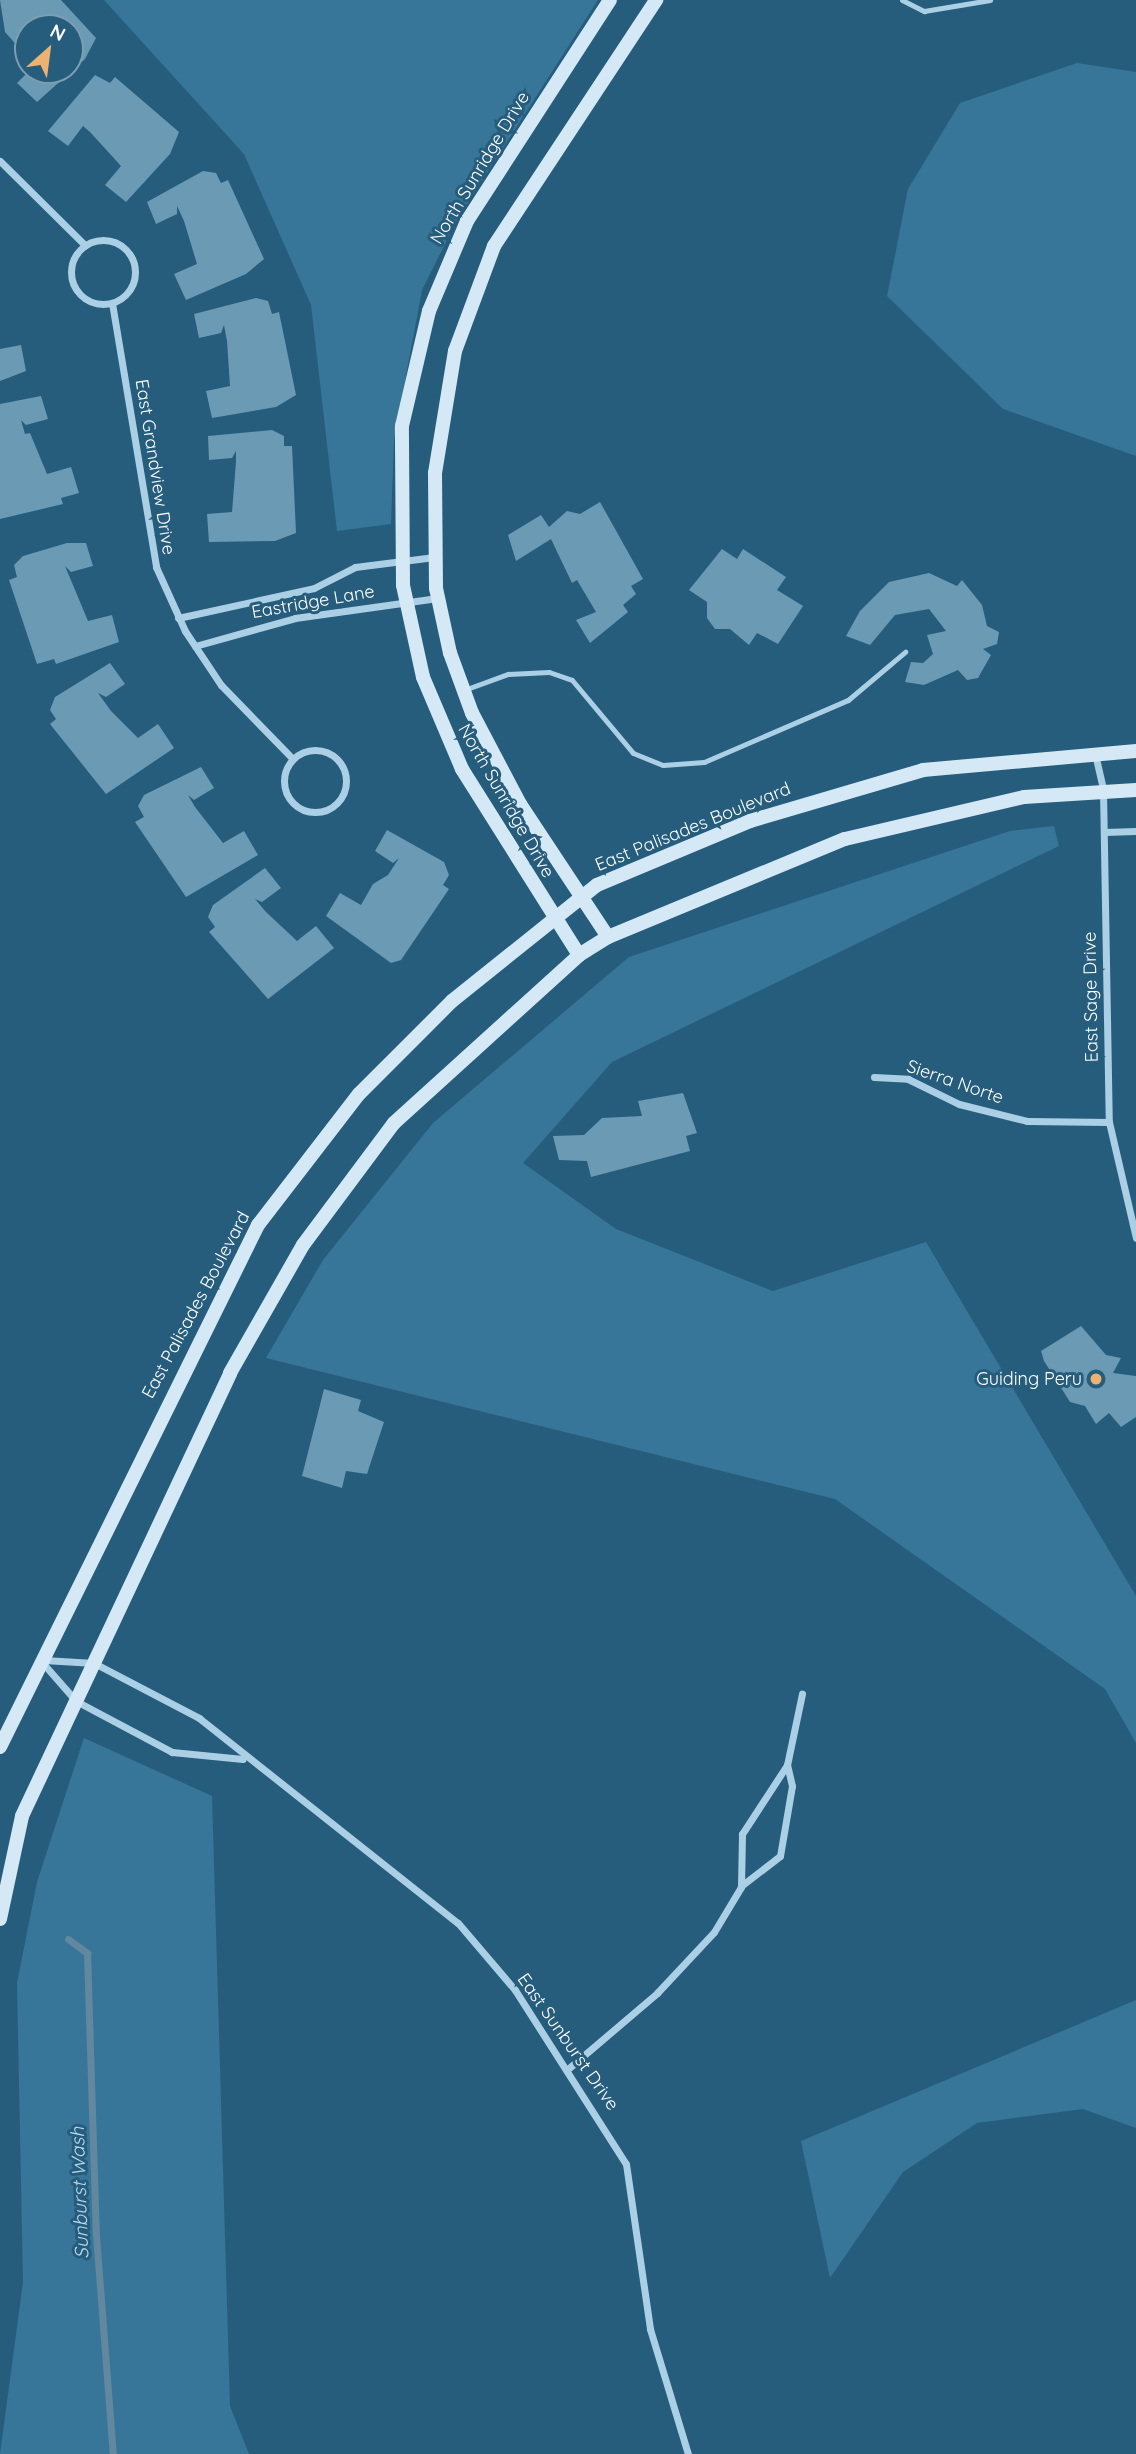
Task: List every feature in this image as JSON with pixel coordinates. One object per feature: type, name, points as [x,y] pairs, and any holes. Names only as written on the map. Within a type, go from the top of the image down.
[{"type":"street","name":"North Sunridge Drive","points":[[579,955],[551,915],[440,727],[407,604],[402,561],[402,426],[412,369],[445,266],[499,167],[610,0]]},
{"type":"street","name":"North Sunridge Drive","points":[[608,937],[520,804],[464,690],[438,598],[434,556],[445,401],[470,304],[494,246],[656,0]]},
{"type":"street","points":[[0,161],[85,245],[117,243],[132,258],[135,280],[112,303],[93,302],[77,290],[71,271],[85,245]]},
{"type":"street","name":"East Grandview Drive","points":[[112,303],[146,531],[178,618],[221,685],[293,759]]},
{"type":"street","name":"Eastridge Lane","points":[[178,618],[314,588],[355,567],[434,556]]},
{"type":"street","name":"Eastridge Lane","points":[[195,646],[295,618],[438,598]]},
{"type":"street","points":[[311,750],[331,755],[344,771],[339,800],[323,811],[294,804],[284,777],[293,759],[311,750]]},
{"type":"street","name":"East Palisades Boulevard","points":[[0,1747],[40,1660],[257,1224],[359,1094],[452,1001],[551,915],[582,896],[751,821],[825,796],[923,770],[1136,751]]},
{"type":"street","name":"East Sage Drive","points":[[1095,754],[1103,790],[1109,1122],[1136,1238]]},
{"type":"street","points":[[0,1919],[22,1816],[230,1373],[303,1245],[394,1123],[579,955],[608,937],[845,839],[1024,797],[1136,790]]},
{"type":"street","points":[[1104,832],[1136,831]]},
{"type":"street","name":"Sierra Norte","points":[[874,1077],[908,1079],[959,1104],[1027,1121],[1109,1122]]},
{"type":"street","points":[[40,1660],[76,1701],[172,1752],[243,1759]]},
{"type":"street","name":"East Sunburst Drive","points":[[40,1660],[94,1663],[199,1718],[243,1759],[458,1923],[569,2068],[626,2164],[650,2329],[688,2454]]},
{"type":"street","points":[[741,1887],[742,1834],[787,1765],[802,1694]]},
{"type":"street","points":[[569,2068],[657,1993],[714,1932],[741,1887],[780,1856],[792,1786],[787,1765]]},
{"type":"lane","points":[[902,0],[924,11],[990,0]]},
{"type":"lane","points":[[464,690],[508,674],[550,672],[572,680],[634,753],[663,765],[704,762],[848,700],[905,652]]},
{"type":"shaded area","points":[[104,0],[598,0],[458,218],[422,290],[394,440],[391,524],[337,531],[311,305],[244,154]]},
{"type":"shaded area","points":[[1077,63],[1136,72],[1136,456],[1003,409],[887,296],[908,189],[960,103]]},
{"type":"shaded area","points":[[1054,826],[1059,846],[612,1062],[523,1163],[616,1229],[773,1291],[926,1242],[1136,1596],[1136,1743],[1105,1689],[835,1499],[266,1358],[323,1260],[433,1123],[629,957],[1010,831]]},
{"type":"shaded area","points":[[84,1738],[212,1796],[230,2406],[249,2454],[0,2454],[23,2282],[17,1983],[37,1882]]},
{"type":"shaded area","points":[[1136,2000],[1136,2128],[1083,2109],[977,2123],[903,2172],[830,2278],[801,2141]]},
{"type":"building","points":[[0,0],[61,0],[74,14],[14,14],[14,42],[5,32]]},
{"type":"building","points":[[84,25],[96,38],[84,60]]},
{"type":"building","points":[[95,75],[110,83],[115,77],[179,132],[170,154],[126,202],[105,185],[121,166],[90,132],[83,126],[68,146],[48,131]]},
{"type":"building","points":[[18,84],[57,84],[37,102]]},
{"type":"building","points":[[203,171],[216,173],[221,183],[228,180],[264,259],[246,274],[186,300],[174,274],[197,264],[184,221],[177,206],[177,214],[156,224],[147,202]]},
{"type":"building","points":[[256,298],[268,301],[272,314],[279,312],[296,395],[276,407],[212,418],[206,391],[230,386],[227,341],[224,325],[221,333],[199,338],[194,314]]},
{"type":"building","points":[[21,345],[26,371],[0,381],[0,349]]},
{"type":"building","points":[[41,396],[48,419],[26,425],[21,420],[25,434],[30,433],[47,474],[71,467],[79,493],[61,498],[63,504],[0,519],[0,404]]},
{"type":"building","points":[[272,430],[284,436],[284,446],[292,446],[296,533],[275,541],[209,542],[207,514],[232,512],[236,451],[232,458],[209,460],[208,436]]},
{"type":"building","points":[[600,502],[643,579],[631,586],[636,594],[623,605],[628,612],[590,643],[576,620],[596,612],[577,580],[572,583],[551,539],[516,561],[508,535],[541,515],[549,527],[567,511],[580,514]]},
{"type":"building","points":[[67,543],[86,543],[93,566],[71,572],[65,566],[88,621],[112,615],[119,642],[56,664],[54,659],[37,664],[9,580],[17,577],[14,565],[23,556]]},
{"type":"building","points":[[722,549],[737,559],[743,549],[786,577],[777,590],[803,606],[778,644],[757,633],[749,645],[730,629],[715,629],[707,618],[707,602],[689,590]]},
{"type":"building","points":[[929,573],[957,586],[962,580],[982,605],[987,626],[999,632],[997,644],[983,649],[991,655],[978,678],[967,680],[958,670],[924,685],[905,682],[911,662],[923,663],[933,654],[927,635],[946,631],[929,609],[895,615],[870,645],[846,636],[860,611],[889,582]]},
{"type":"building","points":[[110,663],[125,684],[106,697],[98,693],[111,711],[138,738],[158,724],[174,748],[106,794],[50,724],[56,719],[50,710],[55,697]]},
{"type":"building","points":[[201,767],[214,788],[194,800],[188,795],[195,807],[223,843],[244,831],[258,855],[186,897],[135,822],[144,817],[138,806],[144,795]]},
{"type":"building","points":[[387,830],[444,862],[449,875],[443,885],[449,889],[401,960],[391,963],[326,916],[340,893],[361,905],[373,884],[388,875],[399,858],[393,863],[375,851]]},
{"type":"building","points":[[265,868],[281,888],[262,902],[255,899],[266,912],[297,941],[316,926],[334,948],[268,999],[209,932],[215,927],[208,917],[213,905]]},
{"type":"building","points":[[683,1093],[697,1133],[686,1136],[690,1151],[591,1177],[587,1161],[559,1160],[553,1136],[584,1135],[602,1118],[642,1116],[638,1101]]},
{"type":"building","name":"Guiding Peru","points":[[1081,1326],[1106,1355],[1121,1358],[1113,1373],[1136,1376],[1136,1417],[1121,1427],[1109,1413],[1096,1424],[1085,1406],[1070,1402],[1044,1361],[1041,1351]]},
{"type":"building","points":[[324,1389],[361,1400],[358,1411],[384,1422],[367,1474],[346,1471],[342,1488],[302,1476]]},
{"type":"waterway","name":"Sunburst Wash","points":[[68,1939],[87,1953],[96,2235],[113,2454]]},
{"type":"place","name":"Guiding Peru","points":[[1096,1379]]}]
